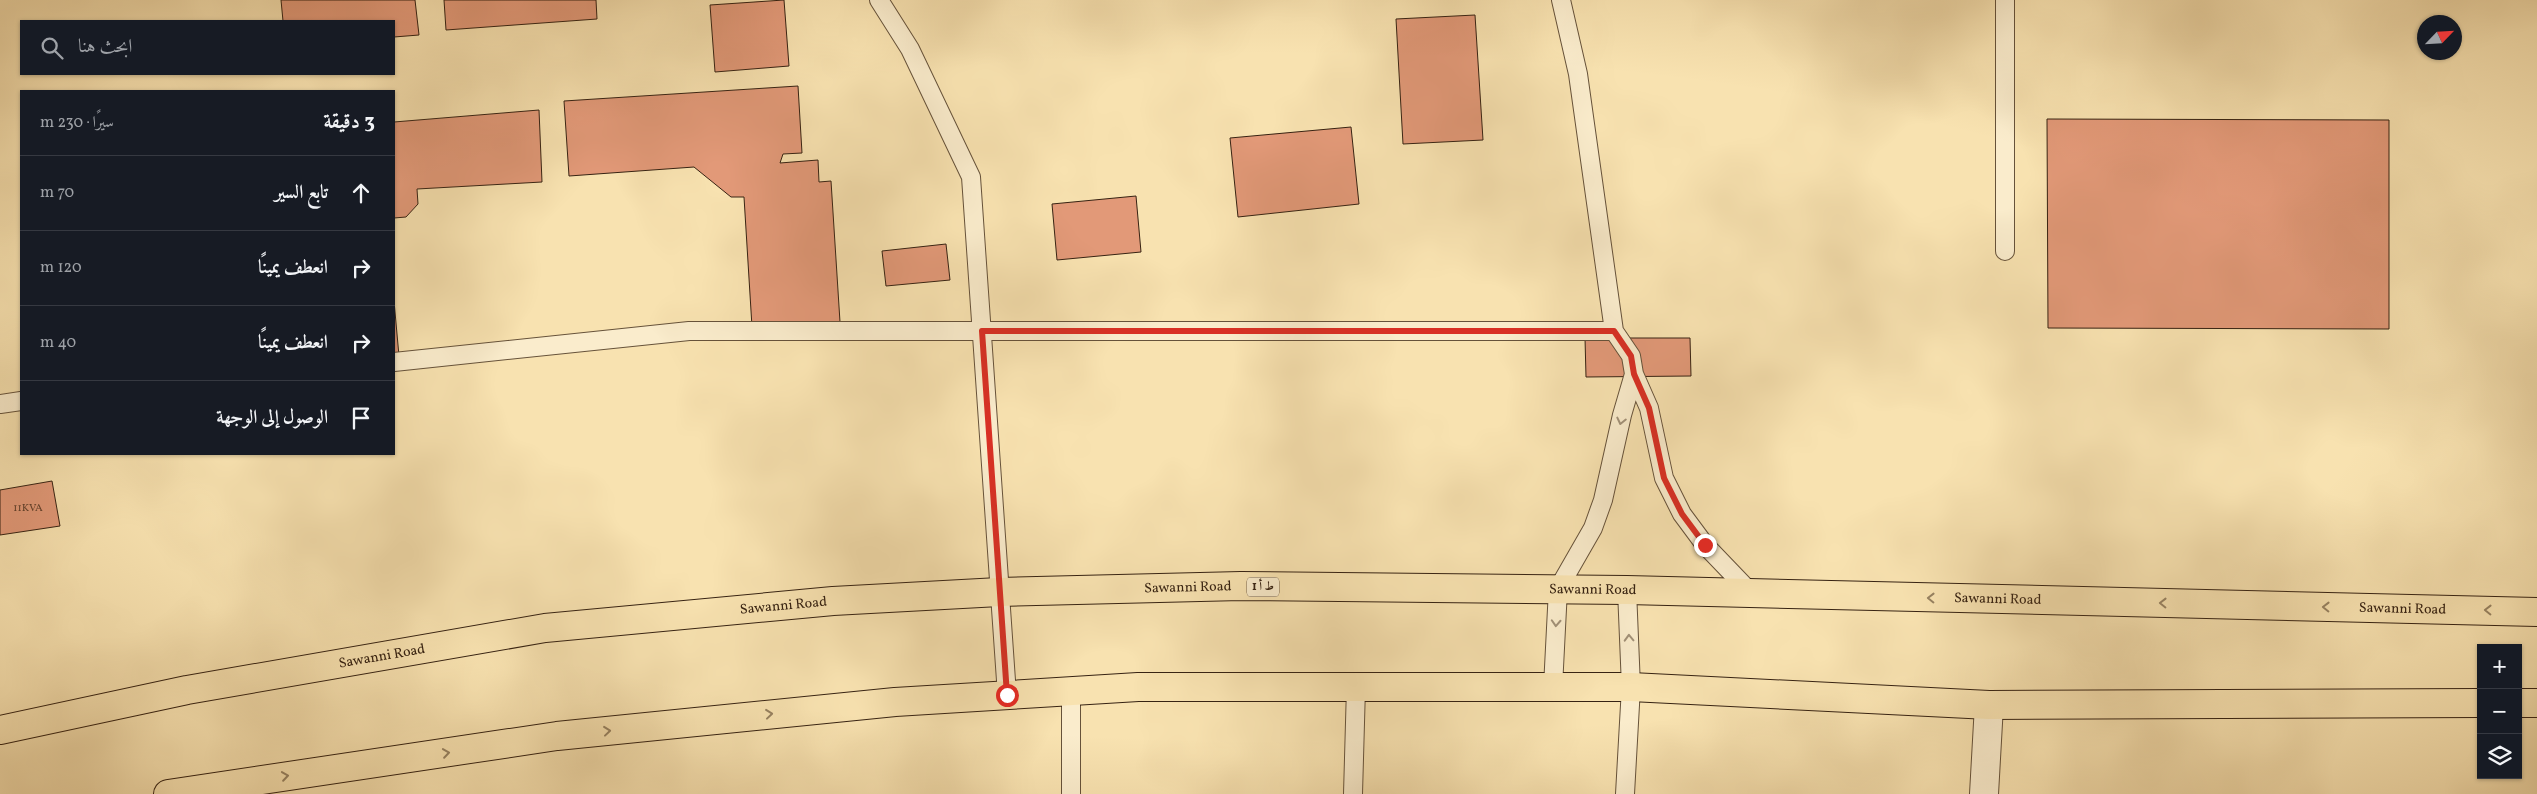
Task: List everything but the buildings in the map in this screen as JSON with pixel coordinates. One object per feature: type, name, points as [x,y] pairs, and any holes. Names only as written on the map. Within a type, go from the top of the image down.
[{"type":"highway","name":"Sawanni Road","points":[[0,730],[187,690],[545,628],[833,601],[999,592],[1242,586],[1558,589],[2537,612]]},
{"type":"highway","points":[[168,794],[557,736],[895,702],[1138,687],[1631,687],[1989,705],[2477,703]]},
{"type":"highway","points":[[2522,703],[2537,703]]},
{"type":"street","points":[[1984,794],[1989,705]]},
{"type":"lane","points":[[879,0],[910,49],[972,177],[1007,695]]},
{"type":"lane","points":[[1561,0],[1578,74],[1614,331],[1631,356],[1634,374],[1649,408],[1664,478],[1682,514],[1705,545],[1752,594]]},
{"type":"lane","points":[[2005,0],[2005,251]]},
{"type":"lane","points":[[395,362],[690,331],[1614,331]]},
{"type":"lane","points":[[1553,687],[1558,589],[1593,528],[1603,500],[1622,415],[1634,374]]},
{"type":"lane","points":[[0,404],[20,402]]},
{"type":"lane","points":[[1625,794],[1631,687],[1627,590]]},
{"type":"lane","points":[[1353,794],[1356,687]]},
{"type":"lane","points":[[1071,691],[1071,794]]},
{"type":"route","points":[[1007,695],[982,331],[1614,331],[1631,356],[1634,374],[1649,408],[1664,478],[1682,514],[1705,545]]}]
